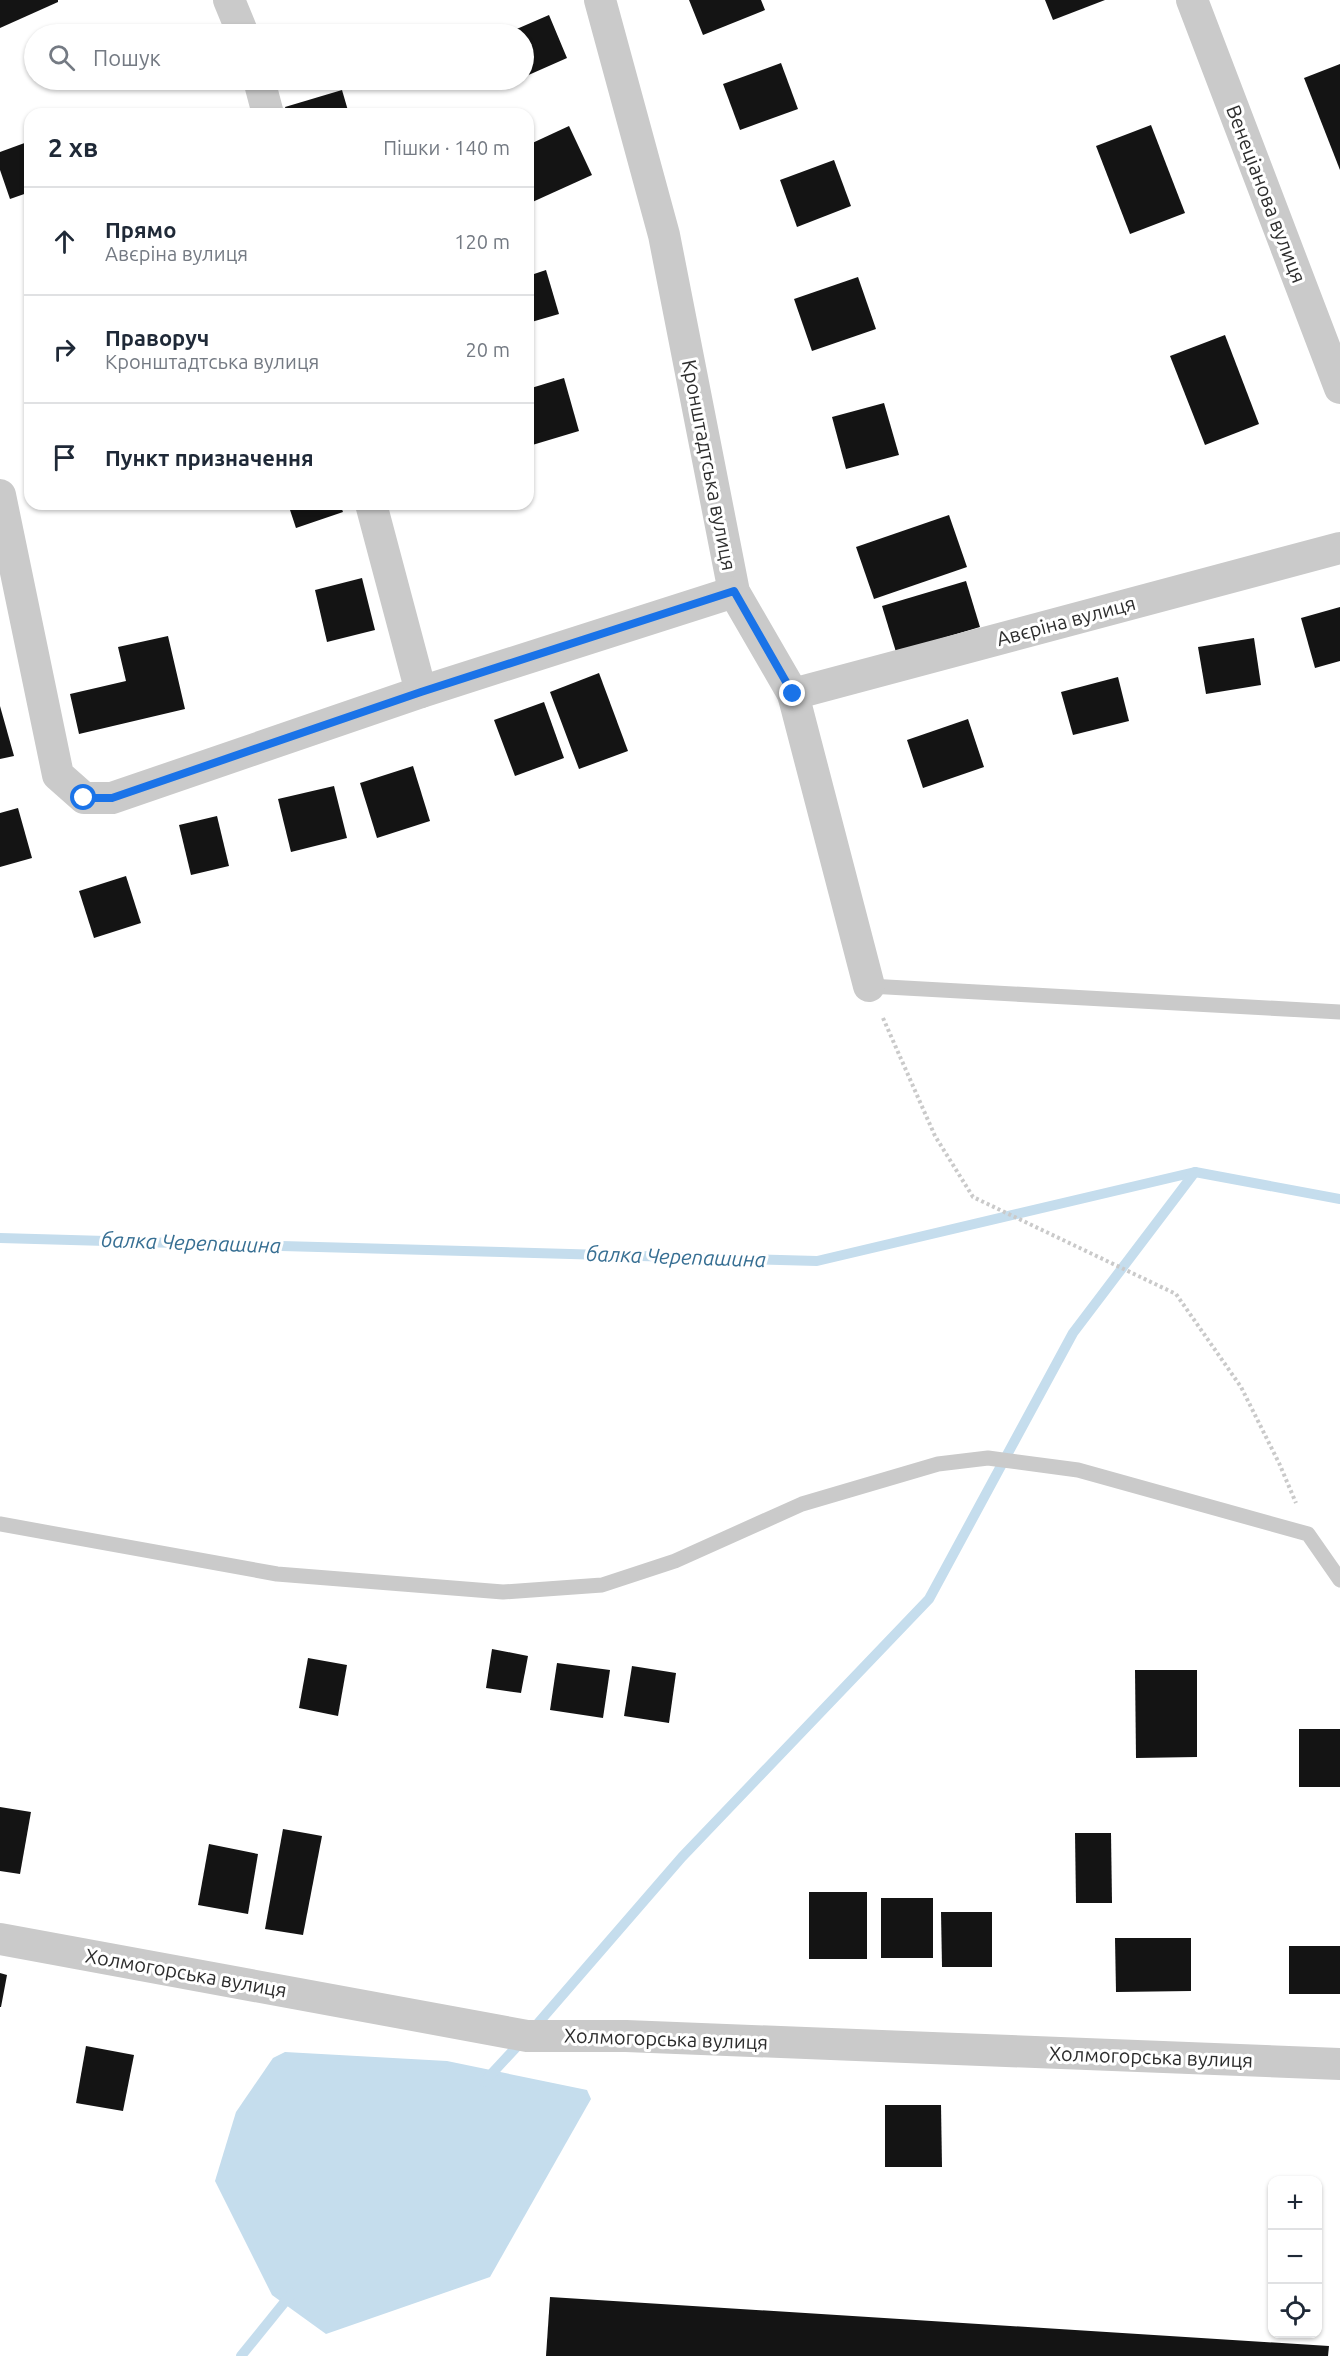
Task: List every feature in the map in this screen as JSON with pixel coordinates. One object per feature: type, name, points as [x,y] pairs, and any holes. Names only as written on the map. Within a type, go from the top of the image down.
[{"type":"street","points":[[229,0],[239,24]]},
{"type":"street","name":"Кронштадтська вулиця","points":[[600,0],[664,235],[734,591],[793,694],[869,986]]},
{"type":"street","name":"Венеціанова вулиця","points":[[1192,0],[1340,388]]},
{"type":"street","points":[[262,90],[266,108]]},
{"type":"street","points":[[0,495],[58,775],[84,798],[112,798],[421,692],[734,591]]},
{"type":"street","points":[[373,510],[421,692]]},
{"type":"street","name":"Авєріна вулиця","points":[[793,694],[1340,548]]},
{"type":"street","name":"Холмогорська вулиця","points":[[0,1939],[527,2036],[626,2036],[1340,2064]]},
{"type":"lane","points":[[869,986],[1340,1012]]},
{"type":"lane","points":[[0,1524],[277,1574],[503,1592],[602,1585],[675,1561],[802,1504],[938,1464],[988,1458],[1078,1470],[1308,1534],[1340,1580]]},
{"type":"path","points":[[869,986],[935,1136],[973,1197],[1176,1294],[1241,1387],[1279,1463],[1308,1534]]},
{"type":"water","points":[[285,2052],[447,2061],[587,2090],[591,2099],[490,2277],[326,2334],[272,2295],[215,2181],[236,2112],[273,2058]]},
{"type":"building","points":[[0,0],[58,0],[58,2],[0,28]]},
{"type":"building","points":[[689,0],[761,0],[765,10],[703,35]]},
{"type":"building","points":[[1045,0],[1105,0],[1053,20]]},
{"type":"building","points":[[549,15],[567,58],[534,73],[534,24],[528,24]]},
{"type":"building","points":[[781,63],[798,109],[740,130],[723,84]]},
{"type":"building","points":[[1340,64],[1340,170],[1304,78]]},
{"type":"building","points":[[342,90],[347,108],[285,108]]},
{"type":"building","points":[[1151,125],[1185,213],[1130,234],[1096,146]]},
{"type":"building","points":[[569,126],[592,175],[534,201],[534,142]]},
{"type":"building","points":[[24,143],[24,194],[10,199],[0,170],[0,152]]},
{"type":"building","points":[[834,160],[851,206],[797,227],[780,180]]},
{"type":"building","points":[[546,270],[559,314],[534,321],[534,274]]},
{"type":"building","points":[[858,277],[876,329],[812,351],[794,299]]},
{"type":"building","points":[[1225,335],[1259,424],[1205,445],[1170,356]]},
{"type":"building","points":[[564,378],[579,431],[534,444],[534,387]]},
{"type":"building","points":[[884,403],[899,455],[846,469],[832,417]]},
{"type":"building","points":[[290,510],[342,510],[343,512],[296,528]]},
{"type":"building","points":[[949,515],[967,567],[874,599],[856,547]]},
{"type":"building","points":[[362,578],[375,630],[327,642],[315,590]]},
{"type":"building","points":[[966,581],[980,627],[896,652],[882,606]]},
{"type":"building","points":[[1340,607],[1340,661],[1315,668],[1301,618]]},
{"type":"building","points":[[168,636],[185,709],[79,734],[70,694],[126,681],[118,647]]},
{"type":"building","points":[[1254,638],[1261,685],[1206,694],[1198,647]]},
{"type":"building","points":[[599,673],[628,751],[579,769],[550,692]]},
{"type":"building","points":[[1118,677],[1129,721],[1073,735],[1061,692]]},
{"type":"building","points":[[544,702],[564,758],[515,776],[494,720]]},
{"type":"building","points":[[0,706],[14,756],[0,759]]},
{"type":"building","points":[[968,719],[984,767],[923,788],[907,740]]},
{"type":"building","points":[[413,766],[430,821],[377,838],[360,783]]},
{"type":"building","points":[[334,786],[347,838],[291,852],[278,799]]},
{"type":"building","points":[[18,808],[32,858],[0,867],[0,813]]},
{"type":"building","points":[[217,816],[229,866],[191,875],[179,825]]},
{"type":"building","points":[[126,876],[141,923],[94,938],[79,891]]},
{"type":"building","points":[[492,1649],[528,1656],[521,1693],[486,1688]]},
{"type":"building","points":[[308,1658],[347,1665],[338,1716],[299,1708]]},
{"type":"building","points":[[557,1663],[610,1670],[603,1718],[550,1710]]},
{"type":"building","points":[[632,1666],[676,1673],[669,1723],[624,1716]]},
{"type":"building","points":[[1135,1670],[1197,1670],[1197,1757],[1136,1758]]},
{"type":"building","points":[[1299,1729],[1340,1729],[1340,1787],[1299,1787]]},
{"type":"building","points":[[0,1807],[31,1812],[20,1874],[0,1871]]},
{"type":"building","points":[[283,1829],[322,1836],[303,1935],[265,1929]]},
{"type":"building","points":[[1075,1833],[1111,1833],[1112,1903],[1076,1903]]},
{"type":"building","points":[[209,1844],[258,1854],[248,1914],[198,1905]]},
{"type":"building","points":[[809,1892],[867,1892],[867,1959],[809,1959]]},
{"type":"building","points":[[881,1898],[933,1898],[933,1958],[881,1958]]},
{"type":"building","points":[[941,1912],[992,1912],[992,1967],[942,1967]]},
{"type":"building","points":[[1115,1938],[1191,1938],[1191,1991],[1116,1992]]},
{"type":"building","points":[[1289,1946],[1340,1946],[1340,1994],[1289,1994]]},
{"type":"building","points":[[0,1973],[7,1975],[1,2007],[0,2007]]},
{"type":"building","points":[[86,2046],[134,2055],[123,2111],[76,2103]]},
{"type":"building","points":[[885,2105],[941,2105],[942,2167],[885,2167]]},
{"type":"building","points":[[550,2297],[1329,2346],[1328,2356],[546,2356]]},
{"type":"waterway","name":"балка Черепашина","points":[[0,1238],[817,1261],[1195,1172],[1340,1199]]},
{"type":"waterway","points":[[533,2029],[682,1857],[929,1599],[1073,1333],[1195,1172]]},
{"type":"waterway","points":[[484,2082],[522,2041]]},
{"type":"waterway","points":[[241,2356],[292,2293]]},
{"type":"route","points":[[84,798],[112,798],[421,692],[734,591],[793,694]]}]
